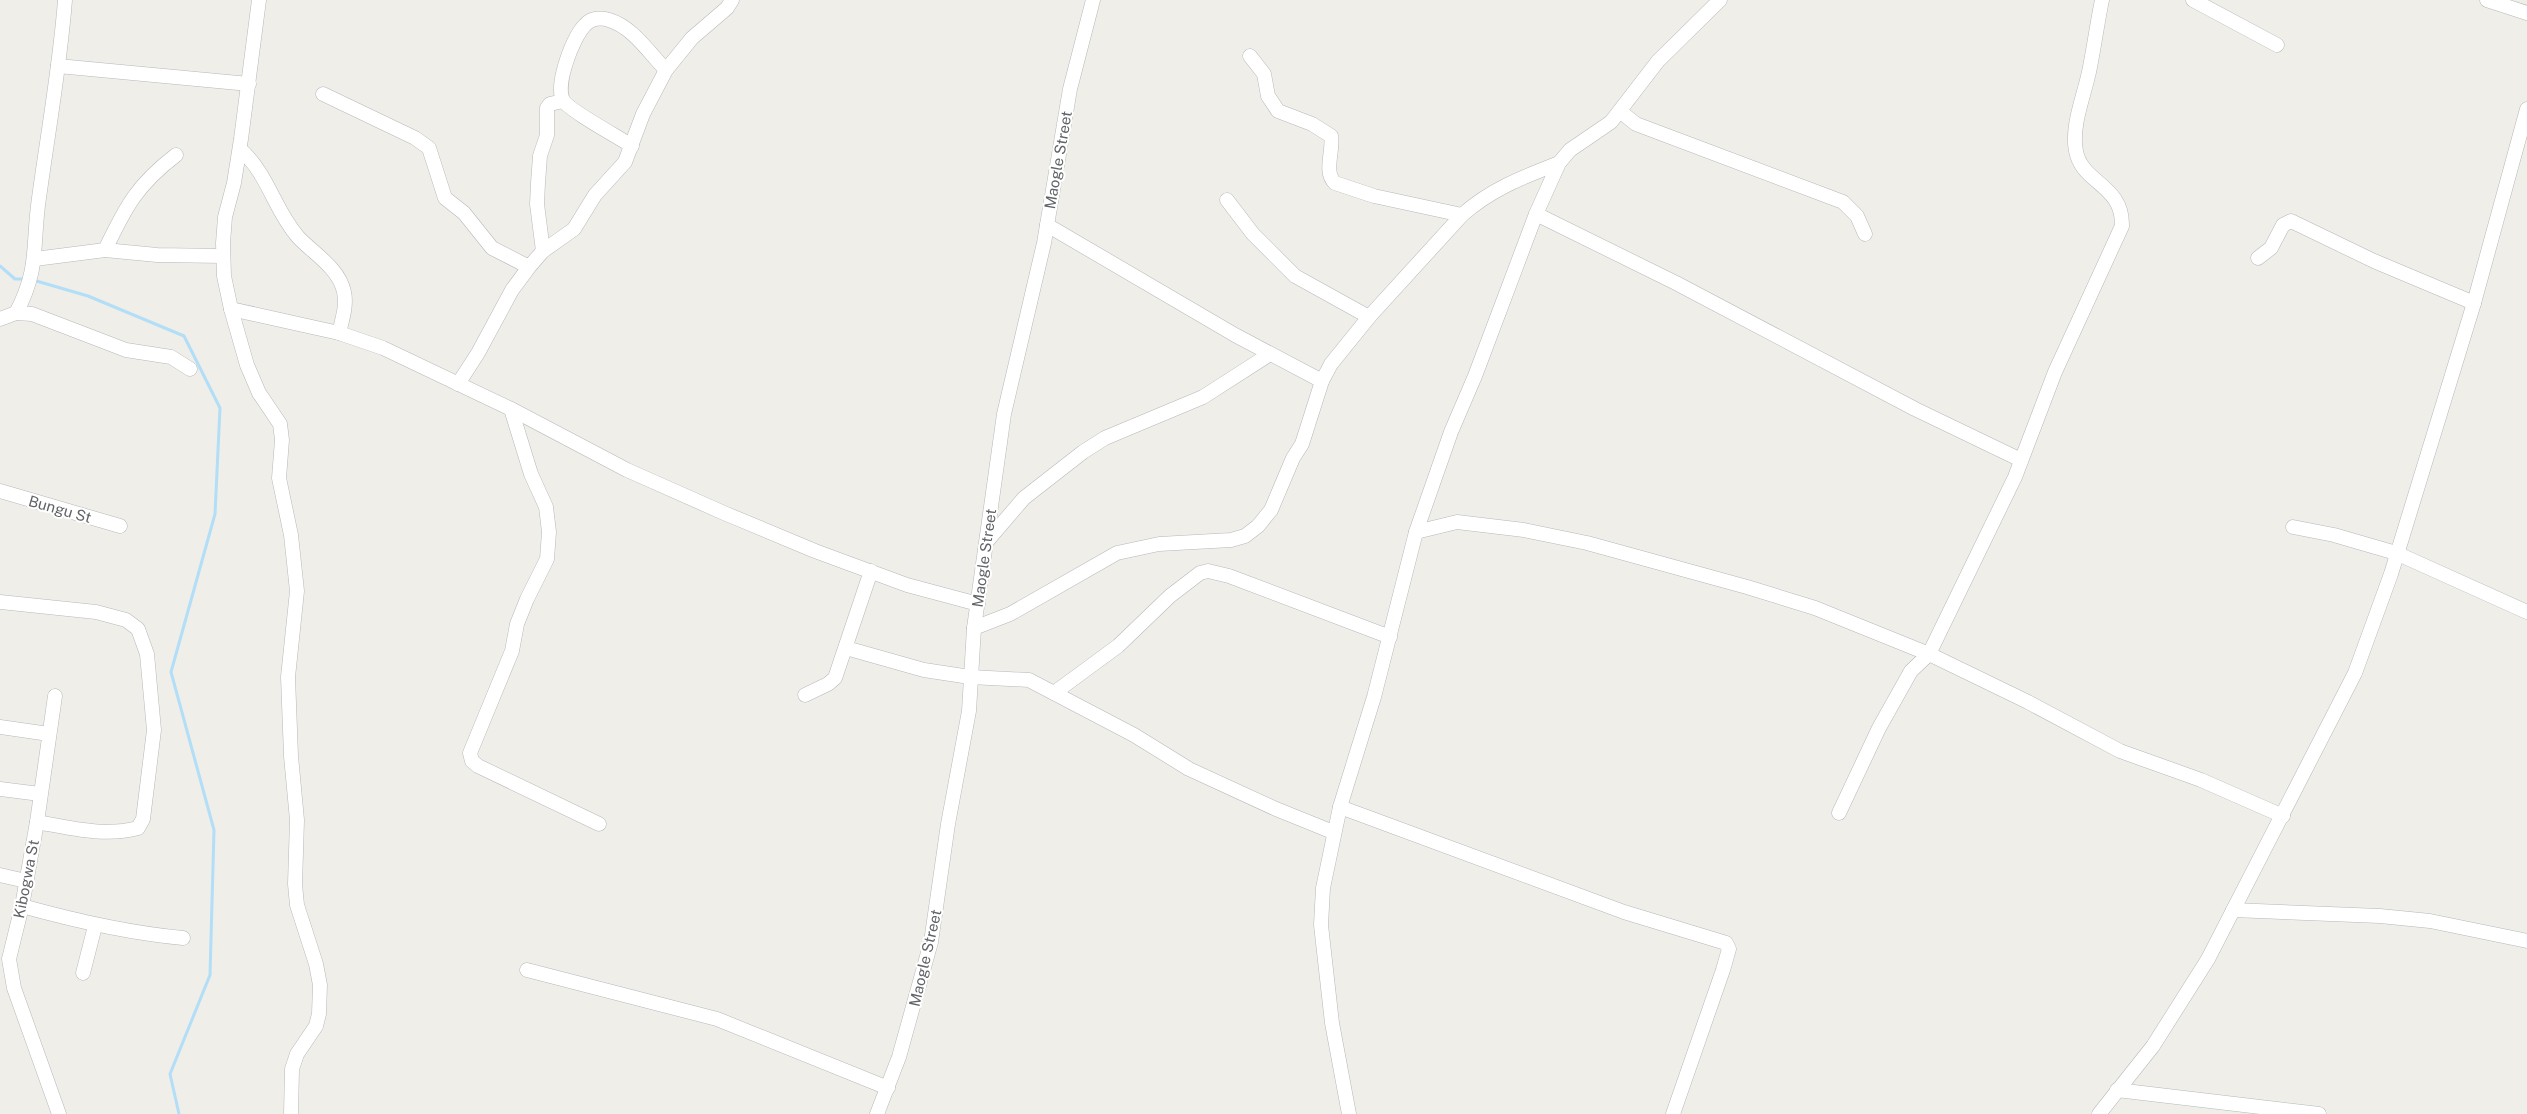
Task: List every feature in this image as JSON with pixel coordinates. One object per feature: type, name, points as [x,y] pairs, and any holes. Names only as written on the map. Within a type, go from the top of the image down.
[{"type":"street","points":[[16,313],[26,293],[35,259],[37,211],[58,66],[65,0]]},
{"type":"street","points":[[259,0],[240,149],[225,217],[223,256],[224,276],[231,309],[247,365],[259,392],[280,424],[282,440],[279,478],[291,535],[297,591],[288,677],[291,756],[297,820],[294,884],[297,905],[316,964],[320,985],[319,1014],[316,1026],[297,1054],[292,1069],[291,1114]]},
{"type":"street","points":[[458,384],[478,353],[512,290],[529,267],[543,250],[574,229],[595,195],[625,162],[643,114],[666,70],[692,38],[728,8],[732,0]]},
{"type":"street","name":"Maogle Street","points":[[877,1114],[888,1088],[923,978],[931,942],[948,824],[969,711],[974,628],[988,540],[1004,414],[1047,225],[1070,89],[1094,0]]},
{"type":"street","points":[[1349,1114],[1336,1046],[1321,925],[1322,888],[1340,808],[1390,636],[1416,532],[1451,432],[1475,376],[1536,214],[1559,163],[1570,150],[1597,133],[1621,112],[1658,61],[1720,0]]},
{"type":"street","points":[[1839,813],[1879,728],[1911,671],[1928,654],[2021,460],[2058,365],[2122,226],[2123,212],[2116,198],[2083,166],[2076,152],[2079,115],[2102,0]]},
{"type":"street","points":[[2192,0],[2277,45]]},
{"type":"street","points":[[2487,0],[2527,12]]},
{"type":"street","points":[[632,146],[573,110],[563,101],[561,92],[565,62],[584,25],[596,18],[611,20],[625,28],[666,70]]},
{"type":"street","points":[[1250,56],[1264,74],[1268,96],[1278,111],[1312,124],[1331,136],[1330,173],[1331,179],[1335,183],[1374,196],[1462,215]]},
{"type":"street","points":[[58,66],[249,84]]},
{"type":"street","points":[[323,94],[415,138],[429,148],[445,198],[464,213],[492,248],[529,267]]},
{"type":"street","points":[[543,250],[537,204],[538,168],[547,136],[547,108],[550,104],[563,101]]},
{"type":"street","points":[[2099,1114],[2152,1046],[2177,1010],[2208,959],[2283,816],[2355,672],[2382,603],[2474,303],[2527,109]]},
{"type":"street","points":[[1621,112],[1636,124],[1843,202],[1857,216],[1865,234]]},
{"type":"street","points":[[240,149],[261,172],[280,212],[298,237],[338,276],[344,292],[345,309],[339,334]]},
{"type":"street","points":[[105,250],[126,206],[152,173],[176,154]]},
{"type":"street","points":[[974,628],[1010,614],[1118,553],[1158,544],[1224,540],[1245,536],[1258,526],[1271,510],[1293,458],[1302,444],[1322,381],[1341,350],[1462,215],[1479,200],[1498,188],[1559,163]]},
{"type":"street","points":[[1227,200],[1252,234],[1296,276],[1369,317]]},
{"type":"street","points":[[1536,214],[1684,287],[1914,409],[2021,460]]},
{"type":"street","points":[[2258,258],[2271,248],[2283,225],[2291,221],[2374,261],[2474,303]]},
{"type":"street","points":[[1047,225],[1270,354],[1322,381]]},
{"type":"street","points":[[35,259],[105,250],[157,255],[223,256]]},
{"type":"street","points":[[231,309],[339,334],[382,348],[511,409],[627,470],[742,521],[907,585],[978,604]]},
{"type":"street","points":[[0,319],[16,313],[32,314],[126,350],[171,357],[190,369]]},
{"type":"street","points":[[988,540],[1024,498],[1083,452],[1106,438],[1203,397],[1270,354]]},
{"type":"street","points":[[511,409],[532,474],[546,507],[548,548],[546,559],[518,624],[512,650],[470,754],[472,761],[478,766],[599,824]]},
{"type":"street","name":"Bungu St","points":[[0,491],[120,526]]},
{"type":"street","points":[[1416,532],[1456,522],[1524,530],[1586,543],[1747,587],[1815,608],[1928,654],[2028,702],[2120,751],[2201,780],[2283,816]]},
{"type":"street","points":[[2293,527],[2334,535],[2396,553],[2527,612]]},
{"type":"street","points":[[1054,693],[1118,646],[1170,596],[1200,574],[1208,571],[1230,576],[1294,602],[1390,636]]},
{"type":"street","points":[[805,695],[828,684],[835,678],[871,572]]},
{"type":"street","points":[[0,602],[96,612],[126,620],[138,628],[147,654],[154,730],[143,819],[138,828],[122,832],[101,832],[37,822]]},
{"type":"street","points":[[846,648],[924,670],[970,677],[1018,677],[1034,682],[1134,735],[1189,769],[1276,809],[1334,832]]},
{"type":"street","name":"Kibogwa St","points":[[55,696],[37,822],[22,906],[5,944],[14,988],[59,1114]]},
{"type":"street","points":[[0,728],[49,734]]},
{"type":"street","points":[[0,789],[40,794]]},
{"type":"street","points":[[1340,808],[1624,912],[1726,943],[1729,949],[1723,970],[1673,1114]]},
{"type":"street","points":[[0,875],[26,881]]},
{"type":"street","points":[[22,906],[95,926],[136,934],[183,938]]},
{"type":"street","points":[[2233,910],[2380,916],[2430,921],[2527,941]]},
{"type":"street","points":[[83,973],[95,926]]},
{"type":"street","points":[[527,970],[717,1019],[888,1088]]},
{"type":"street","points":[[2117,1090],[2319,1114]]},
{"type":"waterway","points":[[0,266],[15,279],[27,279]]},
{"type":"waterway","points":[[33,280],[88,296],[184,336],[220,408],[215,514],[171,672],[214,830],[210,975],[170,1074],[179,1114]]}]
